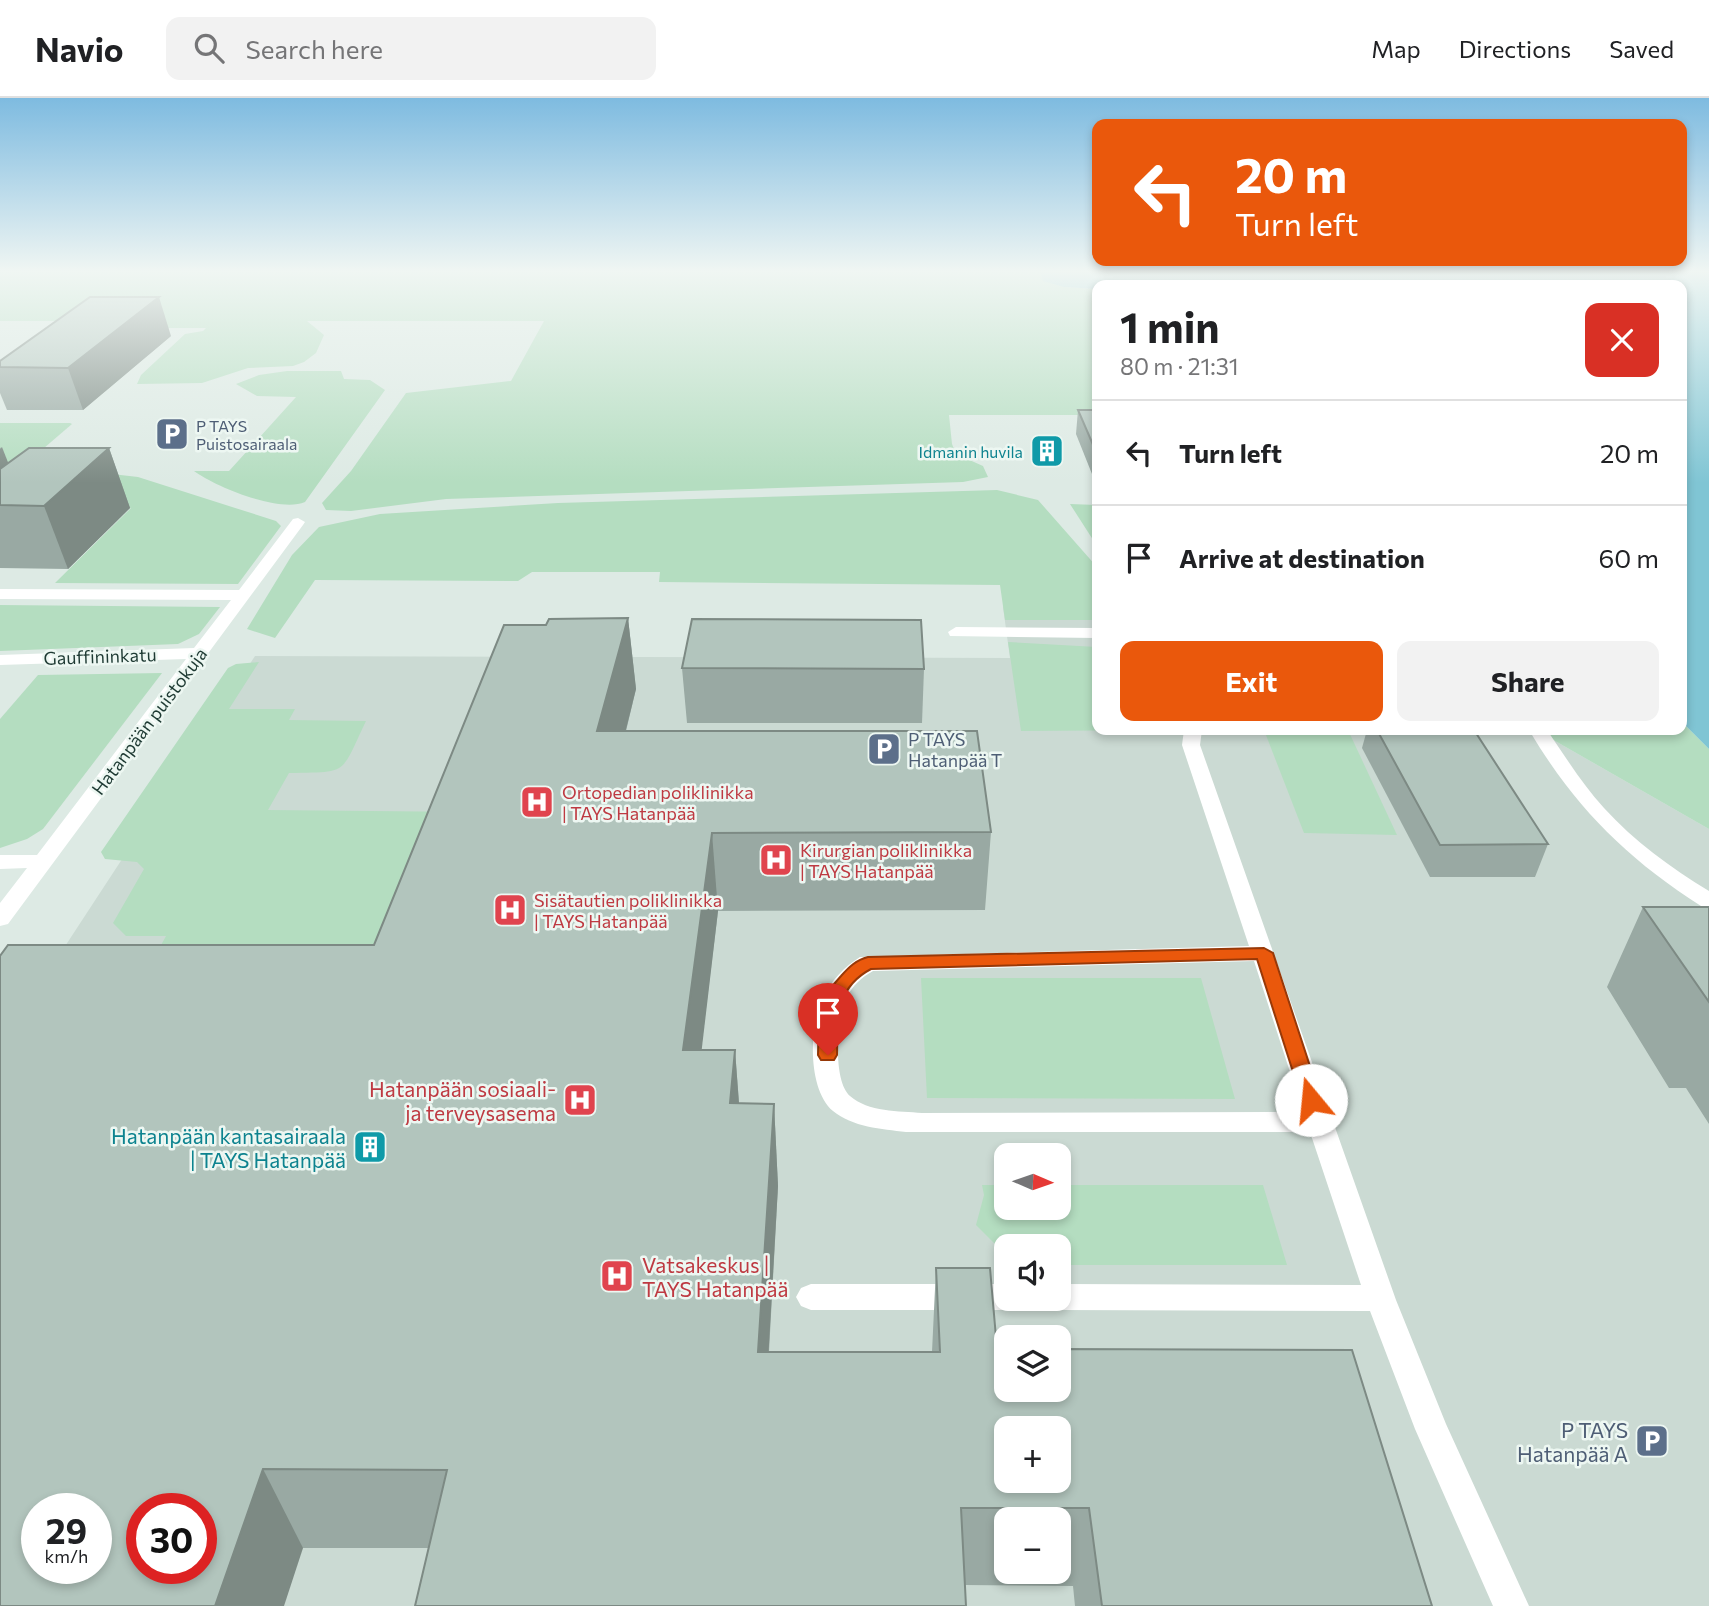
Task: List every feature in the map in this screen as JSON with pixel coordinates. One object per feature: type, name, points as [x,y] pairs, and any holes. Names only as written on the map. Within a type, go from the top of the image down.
[{"type":"street","name":"Hatanpään puistokuja","points":[[0,919],[298,522]]},
{"type":"street","points":[[0,594],[243,595]]},
{"type":"street","points":[[956,632],[1092,634]]},
{"type":"street","name":"Gauffininkatu","points":[[0,660],[201,653]]},
{"type":"street","points":[[1192,735],[1191,745],[1241,882],[1318,1122],[1408,1370],[1511,1606]]},
{"type":"street","points":[[1541,735],[1585,798],[1602,816],[1663,870],[1709,901]]},
{"type":"street","points":[[0,862],[43,862]]},
{"type":"street","points":[[1264,953],[868,963],[858,968],[831,1001],[828,1014],[827,1077],[830,1088],[837,1100],[849,1109],[870,1117],[911,1122],[1111,1125],[1318,1122]]},
{"type":"street","points":[[811,1297],[994,1297]]},
{"type":"street","points":[[1071,1297],[1382,1298]]},
{"type":"shaded area","points":[[1003,607],[1092,607],[1092,735],[1545,735],[1709,829],[1709,1606],[0,1606],[58,957],[255,656],[1010,658]]},
{"type":"green space","points":[[177,341],[321,341],[316,353],[293,366],[248,368],[202,383],[137,384],[141,375]]},
{"type":"green space","points":[[533,341],[1092,341],[1092,415],[949,415],[952,444],[956,454],[983,466],[988,477],[963,482],[446,499],[351,511],[326,510],[322,503],[351,471],[406,393],[511,381]]},
{"type":"green space","points":[[287,371],[341,371],[344,379],[370,380],[385,390],[305,502],[280,504],[248,497],[194,471],[229,471],[296,397],[257,396],[236,384],[259,375]]},
{"type":"green space","points":[[0,423],[72,424],[16,472],[0,472]]},
{"type":"green space","points":[[112,474],[138,477],[276,521],[281,526],[238,584],[55,583],[131,508],[71,507]]},
{"type":"green space","points":[[997,490],[1038,500],[1092,561],[1092,620],[1005,620],[1000,585],[659,582],[660,572],[532,572],[518,581],[315,580],[275,638],[247,629],[292,555],[319,527],[380,514],[558,503]]},
{"type":"green space","points":[[1070,504],[1092,505],[1092,538]]},
{"type":"green space","points":[[0,605],[220,607],[199,634],[178,644],[0,651]]},
{"type":"green space","points":[[1008,642],[1092,647],[1092,731],[1021,731]]},
{"type":"green space","points":[[259,662],[229,709],[295,709],[289,720],[366,721],[352,752],[341,767],[323,772],[289,773],[268,810],[474,812],[414,977],[148,969],[166,936],[126,936],[113,923],[144,869],[137,862],[105,859],[101,852],[228,668],[236,664]]},
{"type":"green space","points":[[162,673],[43,829],[27,839],[0,848],[0,719],[38,675]]},
{"type":"green space","points":[[1687,727],[1709,749],[1709,829],[1545,735],[1687,735]]},
{"type":"green space","points":[[1266,735],[1350,735],[1397,835],[1304,833]]},
{"type":"green space","points":[[921,978],[1201,978],[1235,1099],[927,1098]]},
{"type":"green space","points":[[982,1185],[994,1185],[994,1220],[1071,1220],[1071,1185],[1263,1185],[1287,1265],[1071,1265],[1071,1234],[994,1234],[994,1243],[976,1225],[984,1195]]},
{"type":"water","points":[[1687,341],[1709,341],[1709,749],[1687,727]]},
{"type":"building","points":[[28,341],[102,341],[68,368],[0,367],[0,361]]},
{"type":"building","points":[[1078,410],[1092,410],[1092,442]]},
{"type":"building","points":[[29,448],[109,448],[44,506],[0,505],[0,469]]},
{"type":"building","name":"Hatanpään kantasairaala | TAYS Hatanpää","points":[[628,618],[597,731],[977,731],[991,832],[712,833],[683,1050],[735,1050],[730,1103],[774,1104],[758,1352],[940,1352],[936,1268],[990,1268],[995,1325],[994,1402],[1071,1402],[1071,1349],[1352,1350],[1432,1606],[1102,1606],[1089,1508],[994,1507],[961,1508],[966,1606],[415,1606],[447,1470],[263,1469],[215,1606],[0,1606],[0,956],[8,945],[374,945],[504,625],[546,625],[549,619]]},
{"type":"building","points":[[692,619],[921,620],[924,669],[682,668]]},
{"type":"building","points":[[1380,735],[1477,735],[1548,844],[1440,845]]},
{"type":"building","points":[[1643,907],[1709,907],[1709,1002]]},
{"type":"place","name":"P TAYS Puistosairaala","points":[[172,434]]},
{"type":"place","name":"Idmanin huvila","points":[[1047,451]]},
{"type":"place","name":"P TAYS Hatanpää T","points":[[884,749]]},
{"type":"place","name":"Ortopedian poliklinikka | TAYS Hatanpää","points":[[537,802]]},
{"type":"place","name":"Kirurgian poliklinikka | TAYS Hatanpää","points":[[776,860]]},
{"type":"place","name":"Sisätautien poliklinikka | TAYS Hatanpää","points":[[510,910]]},
{"type":"place","name":"Hatanpään sosiaali- ja terveysasema","points":[[580,1100]]},
{"type":"place","name":"Hatanpään kantasairaala | TAYS Hatanpää","points":[[370,1147]]},
{"type":"place","name":"Vatsakeskus | TAYS Hatanpää","points":[[617,1276]]},
{"type":"place","name":"P TAYS Hatanpää A","points":[[1652,1441]]},
{"type":"route","points":[[828,1055],[828,1014],[831,1001],[858,968],[868,963],[1264,953],[1311,1100]]}]
